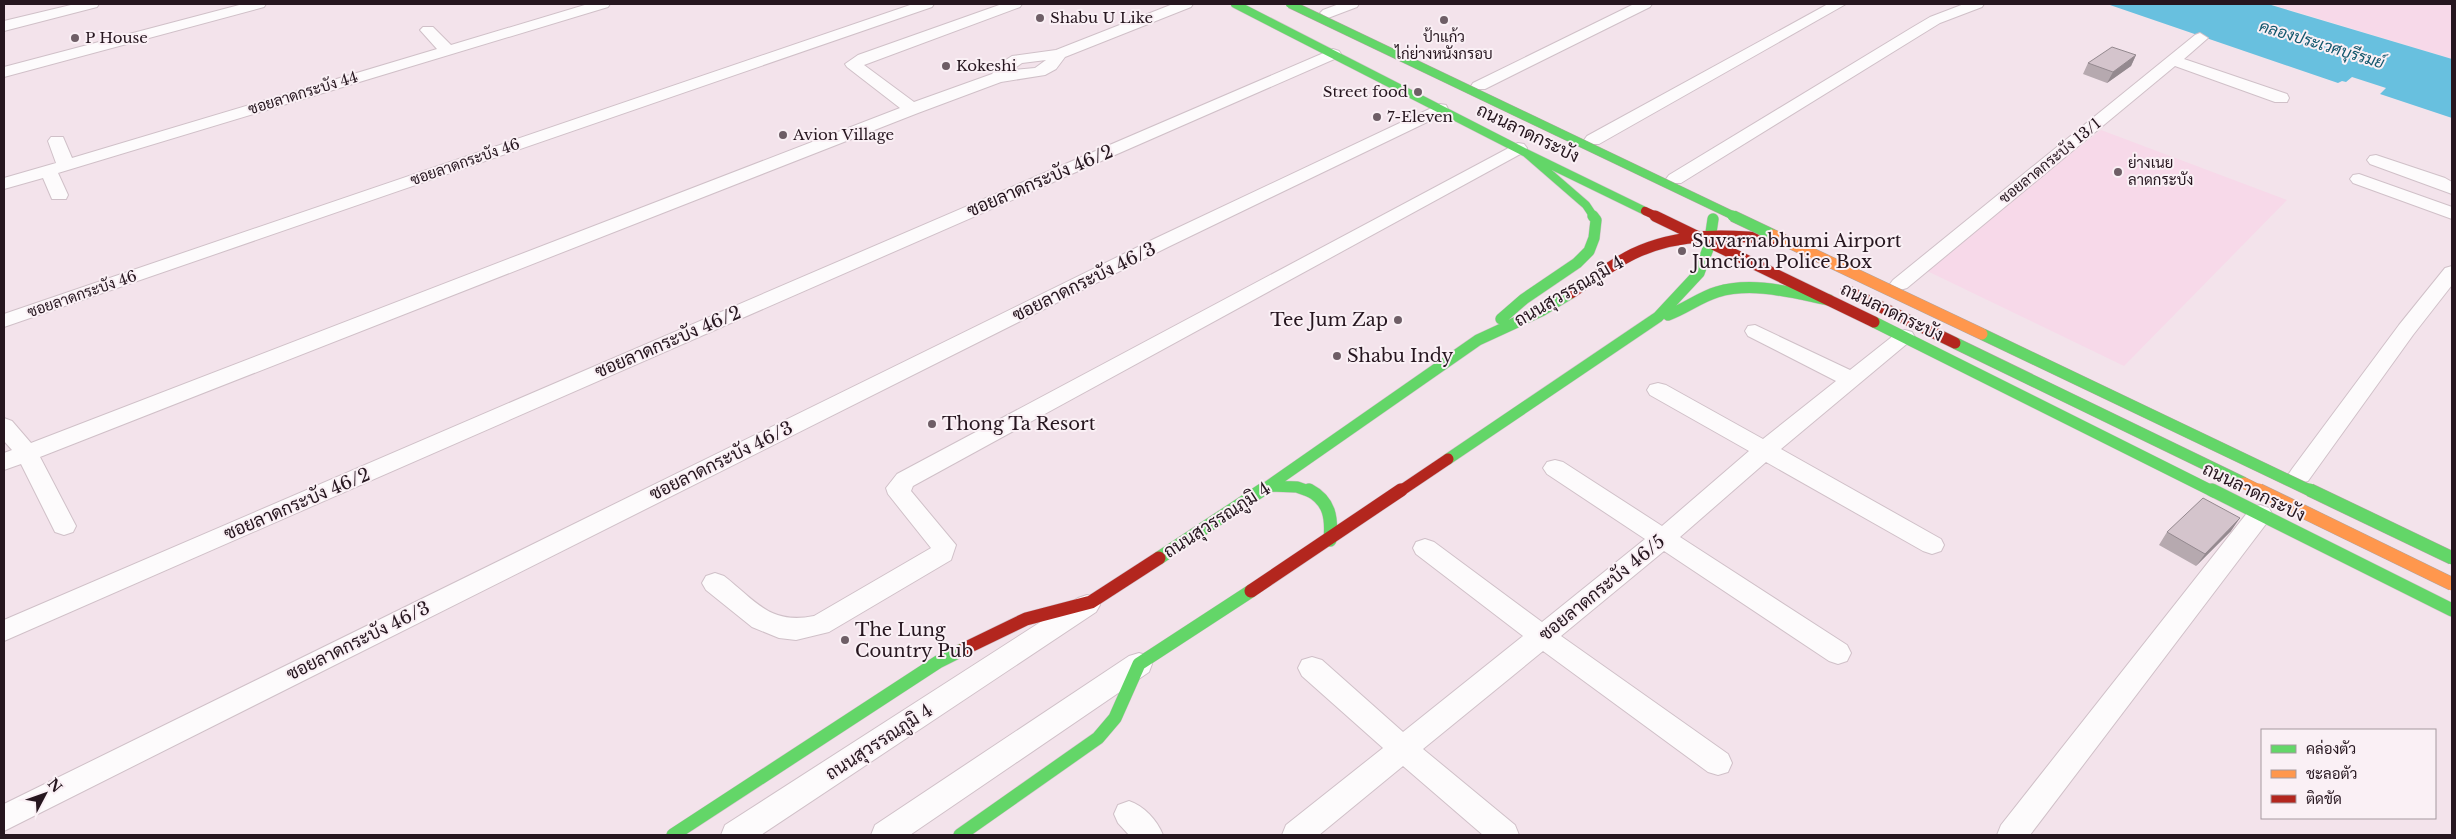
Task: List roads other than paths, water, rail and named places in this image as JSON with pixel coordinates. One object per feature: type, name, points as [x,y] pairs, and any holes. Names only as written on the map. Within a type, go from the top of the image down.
[{"type":"main road","name":"ถนนลาดกระบัง","points":[[1235,4],[1342,52],[1440,109],[1696,235],[1710,238],[1829,300],[2452,610]]},
{"type":"main road","points":[[1256,4],[1342,52]]},
{"type":"main road","points":[[1290,4],[2452,558]]},
{"type":"main road","name":"ถนนลาดกระบัง","points":[[1308,4],[2452,546]]},
{"type":"main road","points":[[1478,340],[1524,299],[1577,262],[1589,251],[1594,238],[1596,220],[1586,205],[1522,150]]},
{"type":"main road","points":[[1658,317],[1665,303],[1697,278],[1710,238],[1713,216],[1699,190]]},
{"type":"main road","points":[[1701,220],[1763,250]]},
{"type":"main road","points":[[1710,238],[1740,234],[1774,239],[1867,268]]},
{"type":"main road","name":"ถนนสุวรรณภูมิ 4","points":[[1091,602],[1268,486],[1478,340],[1541,311],[1639,251],[1696,235]]},
{"type":"main road","points":[[1835,285],[2452,584]]},
{"type":"main road","points":[[960,835],[1098,738],[1115,718],[1139,664],[1330,540],[1658,317],[1683,311],[1715,293],[1731,289],[1780,290],[1829,300]]},
{"type":"main road","points":[[1268,486],[1288,485],[1306,489],[1322,499],[1332,512],[1330,540]]},
{"type":"main road","points":[[673,835],[938,662],[1026,619],[1091,602]]},
{"type":"street","points":[[4,26],[92,4]]},
{"type":"street","points":[[4,72],[259,4]]},
{"type":"street","name":"ซอยลาดกระบัง 44","points":[[4,184],[603,4]]},
{"type":"street","name":"ซอยลาดกระบัง 46","points":[[4,321],[927,4]]},
{"type":"street","points":[[912,109],[853,64],[864,58],[1015,4]]},
{"type":"street","points":[[4,462],[912,109],[998,77],[1039,72],[1050,66],[1058,54],[1186,4]]},
{"type":"street","points":[[1328,13],[1352,4]]},
{"type":"street","points":[[1479,86],[1645,4]]},
{"type":"street","points":[[1593,140],[1839,4]]},
{"type":"street","points":[[1676,179],[1935,20],[1977,4]]},
{"type":"street","points":[[428,30],[447,50]]},
{"type":"street","name":"ซอยลาดกระบัง 13/1","points":[[1900,284],[2200,38]]},
{"type":"street","name":"ซอยลาดกระบัง 46/2","points":[[4,631],[1342,52]]},
{"type":"street","points":[[2173,60],[2281,98]]},
{"type":"street","name":"ซอยลาดกระบัง 46/3","points":[[4,818],[1152,248],[1440,109]]},
{"type":"street","points":[[56,141],[66,165]]},
{"type":"street","points":[[715,583],[762,620],[780,628],[796,630],[820,625],[942,553],[944,545],[900,494],[898,488],[905,480],[1522,150]]},
{"type":"street","points":[[2452,174],[2377,154],[2452,189]]},
{"type":"street","points":[[48,170],[59,195]]},
{"type":"street","points":[[2359,179],[2451,209]]},
{"type":"street","points":[[2300,475],[2406,330],[2452,272]]},
{"type":"street","points":[[1755,331],[1852,380]]},
{"type":"street","name":"ซอยลาดกระบัง 46/5","points":[[1298,835],[1662,539],[1765,450],[1905,337]]},
{"type":"street","points":[[1658,390],[1932,546]]},
{"type":"street","points":[[4,426],[27,453],[64,526]]},
{"type":"street","points":[[1555,468],[1838,653]]},
{"type":"street","points":[[2012,835],[2260,514]]},
{"type":"street","points":[[1425,548],[1542,637],[1718,763]]},
{"type":"street","name":"ถนนสุวรรณภูมิ 4","points":[[736,835],[1091,602]]},
{"type":"street","points":[[886,835],[1139,664]]},
{"type":"street","points":[[1312,668],[1504,835]]},
{"type":"street","points":[[1128,814],[1148,835]]},
{"type":"water","name":"คลองประเวศบุรีรมย์","points":[[2107,4],[2268,4],[2452,59],[2452,118],[2380,94],[2386,88],[2352,77],[2346,82],[2338,83]]},
{"type":"place","name":"Shabu U Like","points":[[1040,18]]},
{"type":"place","name":"ป้าแก้ว ไก่ย่างหนังกรอบ","points":[[1444,20]]},
{"type":"place","name":"P House","points":[[75,38]]},
{"type":"place","name":"Kokeshi","points":[[946,66]]},
{"type":"place","name":"Street food","points":[[1418,92]]},
{"type":"place","name":"7-Eleven","points":[[1377,117]]},
{"type":"place","name":"Avion Village","points":[[783,135]]},
{"type":"place","name":"ย่างเนย ลาดกระบัง","points":[[2118,172]]},
{"type":"place","name":"Suvarnabhumi Airport Junction Police Box","points":[[1682,251]]},
{"type":"place","name":"Tee Jum Zap","points":[[1398,320]]},
{"type":"place","name":"Shabu Indy","points":[[1337,356]]},
{"type":"place","name":"Thong Ta Resort","points":[[932,424]]},
{"type":"place","name":"The Lung Country Pub","points":[[845,640]]}]
